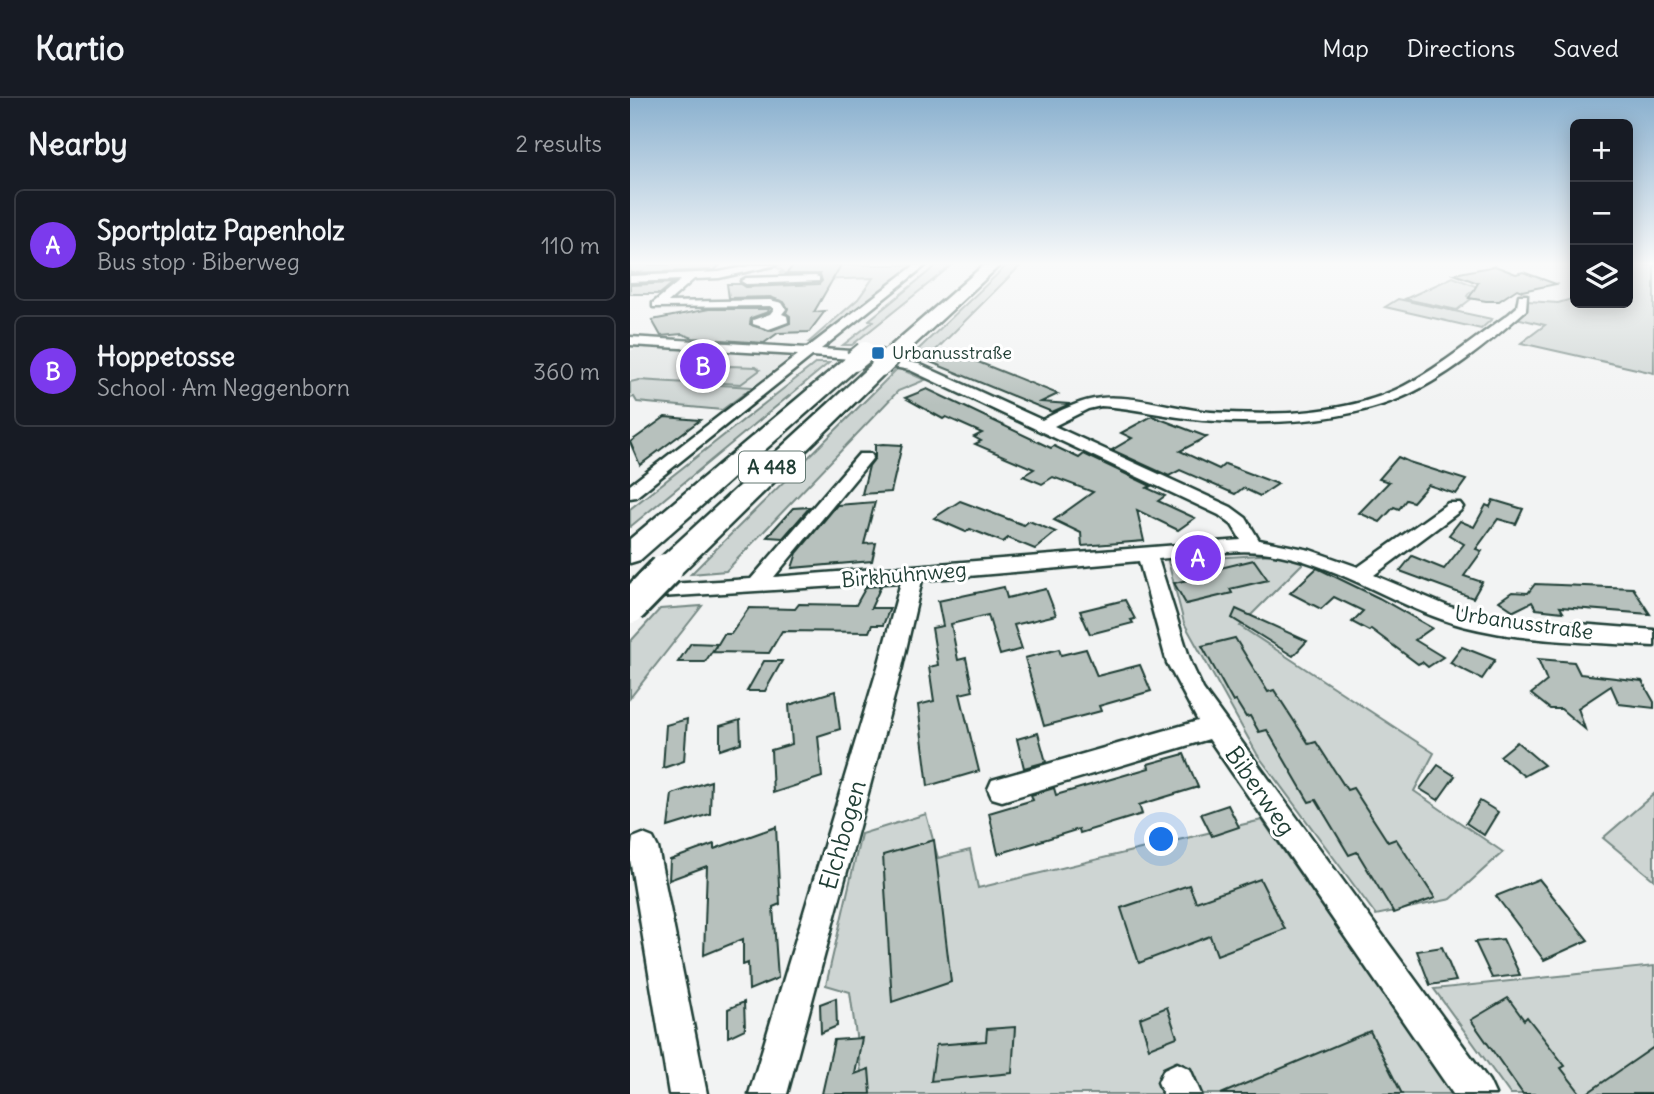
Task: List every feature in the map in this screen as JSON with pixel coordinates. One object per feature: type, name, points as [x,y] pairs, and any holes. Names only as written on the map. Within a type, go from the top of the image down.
[{"type":"highway","name":"A 448","points":[[630,554],[934,311]]},
{"type":"highway","name":"A 448","points":[[630,607],[663,580],[873,359],[882,337]]},
{"type":"street","points":[[774,317],[777,311]]},
{"type":"street","points":[[630,493],[862,311]]},
{"type":"street","points":[[1044,425],[1083,406],[1101,402],[1231,417],[1301,413],[1368,403],[1394,395],[1432,373],[1518,311]]},
{"type":"street","points":[[630,341],[810,352],[863,357],[914,367],[1225,511],[1239,522],[1252,545],[1147,554]]},
{"type":"street","points":[[756,586],[865,457]]},
{"type":"street","points":[[1359,576],[1454,507]]},
{"type":"street","name":"Urbanusstraße","points":[[1252,545],[1297,550],[1443,612],[1467,619],[1654,638]]},
{"type":"street","name":"Birkhuhnweg","points":[[663,580],[756,586],[1147,554]]},
{"type":"street","name":"Biberweg","points":[[1147,554],[1179,663],[1194,694],[1476,1094]]},
{"type":"street","name":"Elchbogen","points":[[768,1094],[890,667],[913,575]]},
{"type":"street","points":[[1002,789],[1215,727]]},
{"type":"street","points":[[643,848],[688,1094]]},
{"type":"shaded area","points":[[844,311],[856,311],[818,342],[809,342]]},
{"type":"shaded area","points":[[880,311],[894,311],[852,345],[843,345],[874,321],[869,320]]},
{"type":"shaded area","points":[[958,311],[975,311],[931,355],[913,361],[907,360]]},
{"type":"shaded area","points":[[1405,311],[1457,311],[1492,319],[1481,329]]},
{"type":"shaded area","points":[[1523,311],[1654,311],[1654,373],[1521,343],[1545,325],[1516,318]]},
{"type":"shaded area","points":[[638,347],[785,356],[788,359],[753,387],[630,379],[630,351]]},
{"type":"shaded area","points":[[816,363],[829,363],[630,527],[630,509]]},
{"type":"shaded area","points":[[730,366],[756,367],[760,370],[741,384],[707,382]]},
{"type":"shaded area","points":[[898,368],[925,380],[898,391],[726,571],[691,574]]},
{"type":"shaded area","points":[[639,380],[753,387],[722,410],[637,402],[634,397],[630,398],[630,382]]},
{"type":"shaded area","points":[[1274,554],[1305,561],[1240,626],[1434,753],[1414,791],[1503,852],[1451,899],[1376,915],[1257,754],[1184,623],[1168,561]]},
{"type":"shaded area","points":[[702,606],[630,698],[630,642],[660,609]]},
{"type":"shaded area","points":[[1654,794],[1654,880],[1603,838]]},
{"type":"shaded area","points":[[926,814],[938,858],[970,850],[978,888],[1262,820],[1453,1094],[864,1094],[850,992],[826,985],[861,834]]},
{"type":"shaded area","points":[[1654,966],[1654,1094],[1510,1094],[1434,989]]},
{"type":"building","points":[[696,311],[768,311],[751,318],[750,324],[770,331],[790,323],[790,316],[786,313],[825,311],[809,332],[778,333],[764,343],[693,338],[682,334],[661,336],[652,320]]},
{"type":"building","points":[[953,352],[1058,394],[1041,402],[1070,404],[1052,412],[928,361]]},
{"type":"building","points":[[927,389],[1051,448],[1054,446],[1079,458],[1084,454],[1151,486],[1147,488],[1165,496],[1158,501],[1195,518],[1178,530],[1137,510],[1144,541],[1082,546],[1081,533],[1054,520],[1093,492],[1053,477],[1042,484],[1023,476],[1034,469],[975,444],[981,441],[974,437],[982,433],[946,417],[943,419],[905,398]]},
{"type":"building","points":[[1152,416],[1207,437],[1180,451],[1219,469],[1225,464],[1278,484],[1260,496],[1243,488],[1235,494],[1180,470],[1169,476],[1112,450],[1132,438],[1121,433]]},
{"type":"building","points":[[665,417],[700,420],[640,465],[630,442]]},
{"type":"building","points":[[875,445],[902,445],[891,492],[862,494],[869,466],[875,458]]},
{"type":"building","points":[[1398,457],[1466,480],[1456,494],[1428,485],[1413,502],[1406,500],[1399,509],[1394,507],[1380,522],[1359,513],[1389,482],[1379,479]]},
{"type":"building","points":[[1493,500],[1523,509],[1516,524],[1498,519],[1476,549],[1482,551],[1464,576],[1482,582],[1473,598],[1400,571],[1412,556],[1444,569],[1464,544],[1449,535],[1460,521],[1474,527],[1486,505],[1490,507]]},
{"type":"building","points":[[960,501],[1024,525],[1029,521],[1056,532],[1035,549],[1008,538],[1003,542],[970,529],[966,532],[934,518]]},
{"type":"building","points":[[875,502],[864,544],[876,543],[872,561],[792,568],[797,553],[837,505]]},
{"type":"building","points":[[810,507],[783,538],[767,537],[793,508]]},
{"type":"building","points":[[1254,560],[1268,580],[1230,589],[1232,593],[1186,604],[1174,583],[1219,573],[1216,569]]},
{"type":"building","points":[[1317,568],[1432,628],[1415,640],[1443,657],[1428,667],[1422,662],[1418,664],[1371,629],[1369,631],[1352,622],[1363,611],[1334,597],[1321,609],[1290,593]]},
{"type":"building","points":[[1535,584],[1633,588],[1650,614],[1560,607],[1563,612],[1536,609],[1532,602],[1514,611],[1499,601],[1512,592],[1528,593]]},
{"type":"building","points":[[881,586],[871,608],[890,608],[883,625],[872,625],[869,632],[782,631],[769,653],[713,652],[717,644],[705,662],[678,662],[691,643],[718,644],[724,634],[731,634],[749,608],[795,609],[799,604],[856,605],[866,587]]},
{"type":"building","points":[[1004,587],[1007,598],[1046,589],[1056,615],[1014,625],[1022,649],[1000,655],[988,615],[951,624],[958,660],[966,658],[973,691],[960,694],[979,771],[928,786],[918,705],[934,701],[929,667],[938,665],[932,628],[943,626],[938,601]]},
{"type":"building","points":[[1125,600],[1135,619],[1131,620],[1133,623],[1090,634],[1080,611]]},
{"type":"building","points":[[1236,609],[1307,641],[1293,656],[1232,618]]},
{"type":"building","points":[[1235,638],[1268,692],[1274,690],[1309,744],[1316,742],[1347,790],[1353,788],[1388,842],[1396,839],[1435,898],[1394,913],[1357,852],[1349,855],[1316,800],[1309,802],[1267,730],[1259,732],[1250,716],[1246,717],[1236,701],[1233,702],[1202,646]]},
{"type":"building","points":[[1462,647],[1495,660],[1482,679],[1450,663]]},
{"type":"building","points":[[1059,649],[1061,655],[1086,649],[1097,676],[1140,665],[1151,691],[1099,706],[1101,711],[1044,726],[1025,658]]},
{"type":"building","points":[[1538,659],[1574,662],[1580,674],[1642,681],[1654,702],[1654,708],[1619,704],[1611,686],[1578,708],[1585,729],[1561,709],[1550,709],[1531,694],[1547,681]]},
{"type":"building","points":[[764,661],[782,661],[765,691],[747,691]]},
{"type":"building","points":[[835,691],[840,729],[818,736],[822,777],[773,793],[771,750],[792,744],[789,705]]},
{"type":"building","points":[[687,719],[684,761],[663,768],[666,725]]},
{"type":"building","points":[[740,720],[741,743],[720,750],[720,726]]},
{"type":"building","points":[[1038,733],[1046,762],[1024,768],[1017,739]]},
{"type":"building","points":[[1517,742],[1544,765],[1524,776],[1500,756]]},
{"type":"building","points":[[1184,754],[1198,787],[1139,805],[1142,814],[1080,833],[1079,829],[998,854],[989,813],[1033,800],[1031,795],[1054,788],[1056,795],[1149,768],[1148,764]]},
{"type":"building","points":[[1438,765],[1455,776],[1438,800],[1420,789]]},
{"type":"building","points":[[711,781],[710,814],[668,827],[672,794]]},
{"type":"building","points":[[1480,801],[1498,812],[1484,835],[1466,823]]},
{"type":"building","points":[[1228,805],[1239,827],[1212,836],[1201,814]]},
{"type":"building","points":[[776,827],[780,904],[773,907],[778,978],[749,990],[748,963],[743,965],[743,939],[704,955],[707,866],[669,880],[670,860],[714,844],[714,849]]},
{"type":"building","points":[[934,840],[951,982],[892,1002],[883,855]]},
{"type":"building","points":[[1260,879],[1285,929],[1217,955],[1210,936],[1139,963],[1121,908],[1189,885],[1196,902]]},
{"type":"building","points":[[1539,879],[1588,940],[1544,960],[1496,896]]},
{"type":"building","points":[[1503,939],[1520,975],[1492,978],[1475,942]]},
{"type":"building","points":[[1442,947],[1456,981],[1430,985],[1417,951]]},
{"type":"building","points":[[836,998],[837,1026],[821,1033],[820,1004]]},
{"type":"building","points":[[1508,998],[1524,1020],[1527,1017],[1565,1066],[1561,1068],[1581,1094],[1523,1094],[1471,1020]]},
{"type":"building","points":[[744,1002],[745,1029],[728,1037],[728,1009]]},
{"type":"building","points":[[1167,1007],[1177,1037],[1149,1048],[1140,1018]]},
{"type":"building","points":[[1015,1027],[1012,1073],[931,1081],[936,1045],[986,1041],[987,1029]]},
{"type":"building","points":[[1370,1031],[1402,1094],[1221,1094]]},
{"type":"building","points":[[862,1038],[855,1074],[869,1069],[871,1094],[822,1094],[834,1040]]},
{"type":"building","points":[[1654,1047],[1654,1094],[1586,1094],[1619,1071]]},
{"type":"place","name":"Urbanusstraße","points":[[878,353]]},
{"type":"place","name":"Hoppetosse","points":[[703,366]]},
{"type":"place","name":"Sportplatz Papenholz","points":[[1198,558]]}]
